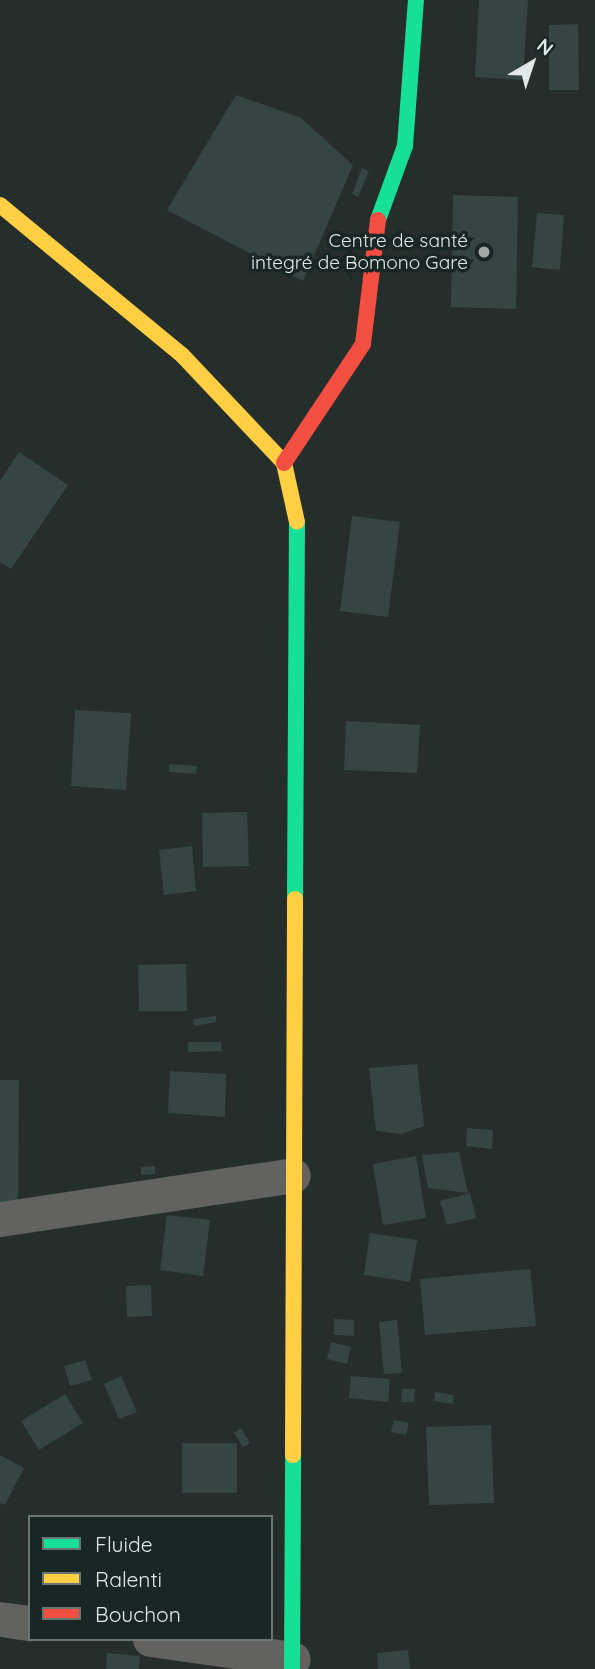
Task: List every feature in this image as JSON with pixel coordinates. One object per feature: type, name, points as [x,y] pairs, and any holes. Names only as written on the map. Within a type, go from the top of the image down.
[{"type":"main road","points":[[284,463],[363,344],[377,223],[405,146],[416,0]]},
{"type":"main road","points":[[0,205],[182,355],[284,463],[297,501],[301,583],[293,1175],[293,1664]]},
{"type":"street","points":[[0,1219],[293,1175]]},
{"type":"street","points":[[0,1619],[28,1623]]},
{"type":"street","points":[[161,1641],[293,1664]]},
{"type":"building","points":[[479,0],[528,0],[523,80],[475,77]]},
{"type":"building","points":[[578,24],[579,90],[549,90],[549,25]]},
{"type":"building","points":[[236,95],[301,118],[353,165],[303,281],[167,210]]},
{"type":"building","points":[[362,168],[369,171],[358,197],[352,194]]},
{"type":"building","name":"Centre de santé integré de Bomono Gare","points":[[453,195],[518,197],[516,309],[451,307]]},
{"type":"building","points":[[537,213],[564,215],[560,270],[532,267]]},
{"type":"building","points":[[19,452],[68,485],[11,569],[0,562],[0,481]]},
{"type":"building","points":[[352,516],[400,522],[388,617],[340,611]]},
{"type":"building","points":[[75,710],[131,713],[126,790],[71,786]]},
{"type":"building","points":[[346,721],[420,725],[417,773],[344,770]]},
{"type":"building","points":[[169,764],[197,766],[196,774],[169,772]]},
{"type":"building","points":[[247,812],[249,866],[203,867],[202,813]]},
{"type":"building","points":[[192,846],[196,891],[164,895],[159,850]]},
{"type":"building","points":[[186,964],[187,1011],[139,1011],[138,965]]},
{"type":"building","points":[[216,1016],[216,1022],[194,1026],[193,1019]]},
{"type":"building","points":[[188,1042],[221,1042],[222,1051],[188,1052]]},
{"type":"building","points":[[417,1064],[424,1126],[401,1134],[376,1131],[369,1068]]},
{"type":"building","points":[[170,1071],[226,1074],[225,1117],[168,1113]]},
{"type":"building","points":[[0,1080],[19,1080],[18,1204],[0,1204]]},
{"type":"building","points":[[467,1128],[493,1130],[492,1149],[466,1146]]},
{"type":"building","points":[[459,1152],[468,1193],[428,1188],[422,1155]]},
{"type":"building","points":[[416,1156],[426,1218],[383,1225],[373,1164]]},
{"type":"building","points":[[155,1166],[155,1174],[141,1175],[141,1167]]},
{"type":"building","points":[[470,1193],[476,1218],[447,1225],[440,1201]]},
{"type":"building","points":[[167,1215],[210,1220],[203,1276],[160,1270]]},
{"type":"building","points":[[370,1233],[417,1240],[410,1282],[364,1275]]},
{"type":"building","points":[[530,1269],[536,1326],[425,1335],[420,1279]]},
{"type":"building","points":[[151,1285],[152,1316],[127,1317],[126,1286]]},
{"type":"building","points":[[334,1319],[354,1320],[354,1336],[334,1335]]},
{"type":"building","points":[[397,1320],[402,1373],[384,1374],[379,1322]]},
{"type":"building","points":[[331,1342],[351,1347],[347,1364],[327,1359]]},
{"type":"building","points":[[85,1360],[92,1380],[70,1386],[64,1366]]},
{"type":"building","points":[[121,1376],[137,1412],[119,1419],[104,1384]]},
{"type":"building","points":[[351,1376],[390,1379],[388,1402],[349,1398]]},
{"type":"building","points":[[402,1389],[415,1389],[414,1402],[401,1402]]},
{"type":"building","points":[[435,1392],[454,1395],[453,1404],[434,1401]]},
{"type":"building","points":[[65,1394],[83,1423],[39,1450],[21,1421]]},
{"type":"building","points":[[394,1420],[409,1423],[406,1435],[391,1432]]},
{"type":"building","points":[[491,1425],[494,1503],[429,1505],[426,1427]]},
{"type":"building","points":[[241,1428],[250,1443],[243,1447],[234,1433]]},
{"type":"building","points":[[182,1443],[237,1443],[237,1493],[182,1493]]},
{"type":"building","points":[[0,1455],[24,1468],[5,1505],[0,1503]]},
{"type":"building","points":[[408,1650],[410,1669],[378,1669],[377,1653]]},
{"type":"building","points":[[107,1653],[140,1656],[139,1669],[106,1669]]},
{"type":"traffic: fast","points":[[378,220],[405,146],[416,0]]},
{"type":"traffic: fast","points":[[295,899],[297,522]]},
{"type":"traffic: fast","points":[[292,1669],[293,1455]]},
{"type":"traffic: slow","points":[[0,205],[182,355],[284,463],[297,522]]},
{"type":"traffic: slow","points":[[293,1455],[295,899]]},
{"type":"traffic: jam","points":[[284,463],[363,344],[378,220]]},
{"type":"place","name":"Centre de santé integré de Bomono Gare","points":[[484,252]]}]
